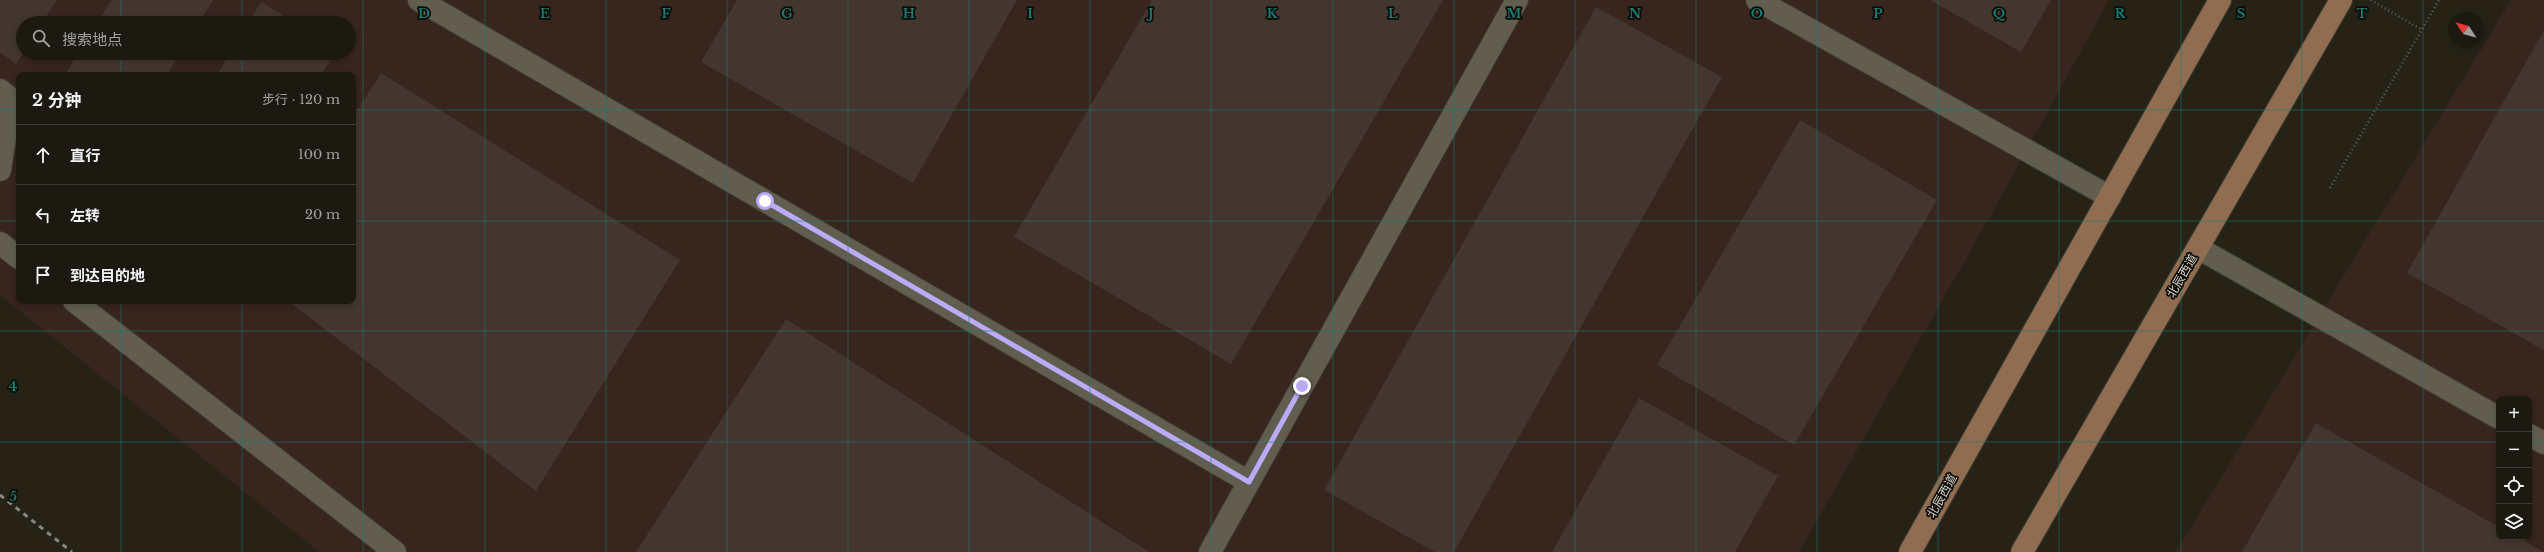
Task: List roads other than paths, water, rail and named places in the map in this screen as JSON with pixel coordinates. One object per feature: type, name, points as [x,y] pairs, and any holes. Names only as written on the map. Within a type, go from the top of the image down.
[{"type":"main road","name":"北辰西道","points":[[1910,552],[2220,0]]},
{"type":"main road","name":"北辰西道","points":[[2022,552],[2341,0]]},
{"type":"street","points":[[419,0],[1249,482]]},
{"type":"street","points":[[1210,552],[1517,0]]},
{"type":"street","points":[[1757,0],[2110,197]]},
{"type":"street","points":[[0,90],[11,99],[0,170]]},
{"type":"street","points":[[0,243],[16,256]]},
{"type":"street","points":[[2198,248],[2496,416]]},
{"type":"street","points":[[78,304],[395,552]]},
{"type":"street","points":[[2532,437],[2544,443]]},
{"type":"railway","points":[[0,495],[72,552]]}]
